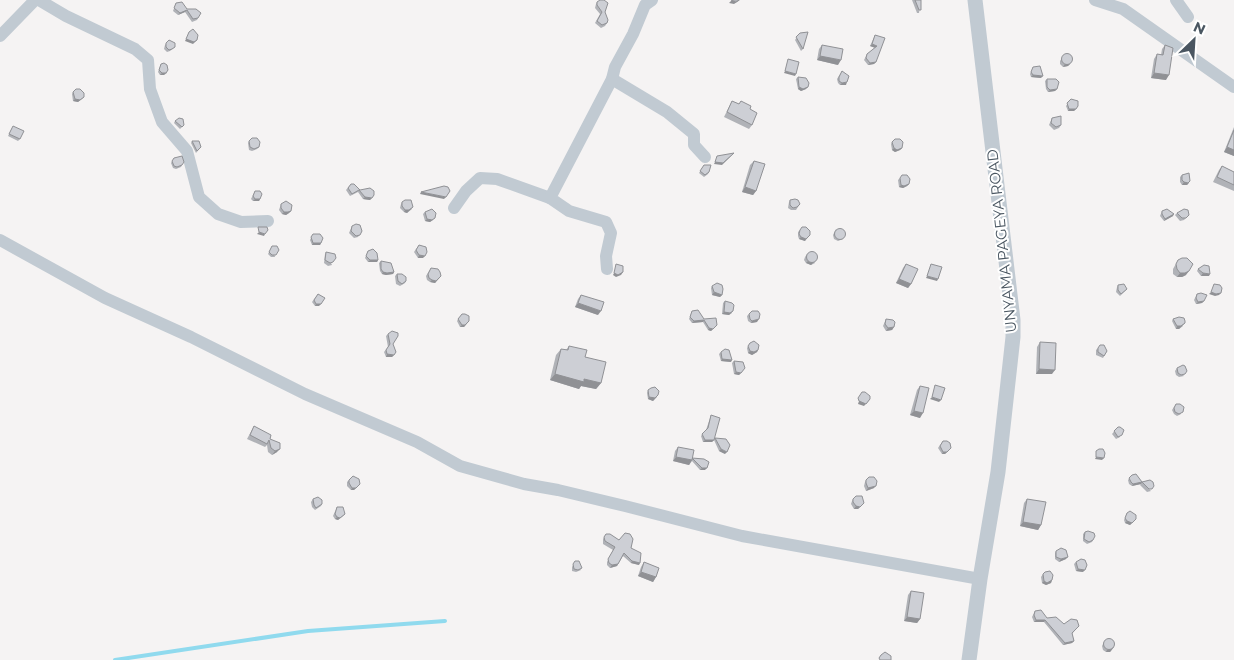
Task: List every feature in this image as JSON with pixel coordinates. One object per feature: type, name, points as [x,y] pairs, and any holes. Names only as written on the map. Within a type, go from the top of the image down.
[{"type":"street","points":[[0,36],[35,0]]},
{"type":"street","points":[[40,0],[75,20],[135,49],[148,60],[150,89],[162,122],[188,151],[199,197],[218,214],[241,222],[268,221]]},
{"type":"street","points":[[550,198],[612,79],[615,67],[633,34],[645,5],[652,0]]},
{"type":"street","name":"UNYAMA PAGEYA ROAD","points":[[969,660],[998,472],[1013,329],[975,0]]},
{"type":"street","points":[[1096,0],[1123,9],[1234,87]]},
{"type":"street","points":[[1176,0],[1188,17]]},
{"type":"street","points":[[612,79],[667,112],[694,134],[694,145],[705,158]]},
{"type":"street","points":[[454,208],[466,191],[480,178],[497,179],[550,198],[570,211],[606,222],[611,233],[606,256],[607,269]]},
{"type":"street","points":[[0,240],[105,298],[191,336],[305,394],[418,442],[460,466],[524,484],[615,503],[742,536],[980,579]]},
{"type":"building","points":[[600,0],[608,3],[605,12],[608,20],[607,23],[602,25],[597,21],[602,12],[597,5],[597,2]]},
{"type":"building","points":[[915,0],[921,0],[921,10],[919,10]]},
{"type":"building","points":[[182,2],[187,9],[196,9],[201,13],[198,18],[193,19],[187,10],[180,13],[174,8],[176,3]]},
{"type":"building","points":[[193,29],[198,35],[197,40],[194,42],[186,39],[189,32]]},
{"type":"building","points":[[808,32],[803,49],[796,37],[800,33]]},
{"type":"building","points":[[875,35],[885,38],[876,62],[870,63],[866,58],[867,54],[877,46],[872,44]]},
{"type":"building","points":[[169,40],[175,43],[175,47],[169,50],[166,47],[166,43]]},
{"type":"building","points":[[822,45],[843,49],[841,60],[820,56]]},
{"type":"building","points":[[1165,45],[1173,48],[1169,75],[1154,73],[1157,54],[1163,55]]},
{"type":"building","points":[[1065,54],[1069,54],[1072,59],[1071,63],[1065,64],[1062,61],[1062,57]]},
{"type":"building","points":[[788,59],[799,62],[796,74],[785,71]]},
{"type":"building","points":[[161,64],[167,65],[168,70],[166,73],[162,73],[159,70]]},
{"type":"building","points":[[1040,66],[1043,76],[1033,75],[1031,72],[1033,67]]},
{"type":"building","points":[[842,71],[849,76],[847,82],[842,83],[839,81]]},
{"type":"building","points":[[798,77],[806,78],[809,83],[808,87],[803,89],[799,87]]},
{"type":"building","points":[[1047,79],[1056,79],[1059,82],[1057,89],[1050,90],[1047,87]]},
{"type":"building","points":[[76,89],[80,89],[84,93],[84,97],[80,100],[75,99],[73,92]]},
{"type":"building","points":[[1071,99],[1078,101],[1076,109],[1069,109],[1067,103]]},
{"type":"building","points":[[732,101],[739,104],[741,101],[751,106],[750,109],[757,113],[752,125],[727,112]]},
{"type":"building","points":[[1061,116],[1061,125],[1056,127],[1051,123],[1052,118]]},
{"type":"building","points":[[179,118],[183,119],[184,125],[182,127],[175,121]]},
{"type":"building","points":[[13,126],[24,131],[20,139],[9,134]]},
{"type":"building","points":[[1234,130],[1234,150],[1227,147]]},
{"type":"building","points":[[252,138],[257,138],[260,142],[259,147],[254,149],[250,147],[249,141]]},
{"type":"building","points":[[895,139],[900,139],[903,142],[902,148],[897,150],[894,148],[892,142]]},
{"type":"building","points":[[192,141],[199,141],[201,147],[197,151]]},
{"type":"building","points":[[734,153],[723,163],[715,162],[717,156]]},
{"type":"building","points":[[182,156],[184,162],[182,165],[174,166],[172,161],[174,158]]},
{"type":"building","points":[[754,161],[765,164],[756,191],[745,187]]},
{"type":"building","points":[[704,165],[711,165],[709,172],[705,175],[700,171]]},
{"type":"building","points":[[1222,166],[1234,172],[1234,185],[1217,177]]},
{"type":"building","points":[[1189,173],[1190,181],[1188,183],[1184,182],[1182,175]]},
{"type":"building","points":[[902,175],[907,175],[910,179],[909,184],[901,185],[900,178]]},
{"type":"building","points":[[351,184],[354,184],[360,190],[370,188],[374,191],[374,195],[372,198],[365,197],[359,190],[352,194],[348,188]]},
{"type":"building","points":[[444,186],[448,187],[450,191],[446,197],[421,192]]},
{"type":"building","points":[[255,191],[260,191],[262,194],[260,199],[255,199],[253,196]]},
{"type":"building","points":[[795,199],[800,204],[793,208],[790,205],[790,200]]},
{"type":"building","points":[[411,200],[413,207],[409,210],[405,210],[402,206],[402,202]]},
{"type":"building","points":[[286,201],[292,205],[291,211],[284,212],[281,204]]},
{"type":"building","points":[[432,209],[436,213],[435,218],[432,220],[427,219],[425,212]]},
{"type":"building","points":[[1167,209],[1174,214],[1165,219],[1162,211]]},
{"type":"building","points":[[1184,209],[1188,210],[1189,215],[1186,218],[1182,218],[1177,213]]},
{"type":"building","points":[[360,225],[362,231],[360,235],[356,236],[351,231],[352,226]]},
{"type":"building","points":[[258,227],[267,227],[268,230],[265,234],[259,232]]},
{"type":"building","points":[[802,227],[806,227],[810,231],[810,235],[806,239],[799,234]]},
{"type":"building","points":[[838,229],[842,229],[845,234],[844,238],[838,239],[835,236],[835,232]]},
{"type":"building","points":[[313,234],[320,234],[323,238],[321,243],[313,243],[311,237]]},
{"type":"building","points":[[419,245],[426,247],[427,252],[425,256],[419,255],[416,250]]},
{"type":"building","points":[[272,246],[277,246],[279,250],[276,255],[272,255],[269,252]]},
{"type":"building","points":[[373,249],[377,253],[378,260],[370,260],[366,256],[368,251]]},
{"type":"building","points":[[326,252],[335,254],[336,258],[333,262],[330,263],[325,260]]},
{"type":"building","points":[[810,252],[814,252],[817,257],[816,261],[810,262],[807,259],[807,255]]},
{"type":"building","points":[[1182,258],[1187,258],[1193,264],[1189,271],[1185,273],[1180,273],[1176,264]]},
{"type":"building","points":[[381,261],[391,263],[394,272],[383,272]]},
{"type":"building","points":[[616,264],[623,266],[623,272],[618,275],[614,273]]},
{"type":"building","points":[[906,264],[918,269],[911,284],[899,279]]},
{"type":"building","points":[[931,264],[942,267],[938,279],[927,276]]},
{"type":"building","points":[[1204,265],[1209,266],[1210,274],[1203,273],[1198,269]]},
{"type":"building","points":[[431,268],[438,269],[440,272],[441,276],[436,281],[429,278],[428,274]]},
{"type":"building","points":[[397,274],[402,274],[406,277],[406,281],[402,284],[398,281]]},
{"type":"building","points":[[717,283],[722,285],[722,295],[714,292],[712,286]]},
{"type":"building","points":[[1124,284],[1127,289],[1121,294],[1118,290],[1118,285]]},
{"type":"building","points":[[1214,284],[1220,285],[1222,288],[1221,293],[1211,292]]},
{"type":"building","points":[[318,294],[325,298],[321,304],[316,304],[314,300]]},
{"type":"building","points":[[1197,294],[1207,295],[1204,301],[1198,302]]},
{"type":"building","points":[[581,295],[604,302],[601,311],[578,303]]},
{"type":"building","points":[[725,301],[734,305],[733,311],[730,313],[724,312]]},
{"type":"building","points":[[698,310],[704,319],[716,318],[717,325],[713,329],[709,328],[704,320],[694,321],[690,317],[692,311]]},
{"type":"building","points":[[752,311],[758,311],[760,314],[759,319],[752,321],[750,319],[749,314]]},
{"type":"building","points":[[462,314],[469,316],[469,321],[465,325],[462,325],[458,319]]},
{"type":"building","points":[[1184,318],[1185,323],[1177,326],[1173,319]]},
{"type":"building","points":[[886,319],[895,322],[894,327],[888,328],[885,324]]},
{"type":"building","points":[[392,331],[398,333],[393,344],[396,352],[394,355],[387,354],[386,350],[390,344],[388,334]]},
{"type":"building","points":[[754,341],[759,345],[758,350],[754,352],[750,351],[748,346]]},
{"type":"building","points":[[1040,342],[1056,343],[1055,370],[1039,369]]},
{"type":"building","points":[[1100,345],[1104,345],[1107,351],[1104,356],[1098,352]]},
{"type":"building","points":[[569,346],[587,350],[585,357],[606,362],[601,383],[584,379],[584,382],[555,374],[561,349],[568,350]]},
{"type":"building","points":[[725,349],[729,350],[732,360],[722,359],[721,352]]},
{"type":"building","points":[[734,361],[743,362],[745,368],[741,373],[736,372]]},
{"type":"building","points":[[1183,365],[1187,371],[1181,375],[1178,373],[1177,368]]},
{"type":"building","points":[[935,385],[945,388],[941,400],[932,397]]},
{"type":"building","points":[[920,386],[929,388],[923,413],[914,411]]},
{"type":"building","points":[[655,387],[659,391],[658,395],[655,398],[649,397],[648,390]]},
{"type":"building","points":[[862,392],[870,396],[866,404],[859,401],[858,398]]},
{"type":"building","points":[[1176,404],[1184,407],[1183,412],[1179,414],[1175,412]]},
{"type":"building","points":[[711,415],[720,418],[714,440],[705,440],[702,434],[708,428]]},
{"type":"building","points":[[254,426],[271,435],[270,439],[280,443],[280,449],[275,451],[271,448],[269,440],[267,444],[250,435]]},
{"type":"building","points":[[1118,427],[1124,430],[1122,435],[1118,437],[1114,431]]},
{"type":"building","points":[[715,438],[726,439],[730,445],[727,452],[721,449]]},
{"type":"building","points":[[943,441],[950,443],[951,448],[947,452],[943,452],[940,446]]},
{"type":"building","points":[[678,447],[694,450],[692,460],[676,457]]},
{"type":"building","points":[[1103,449],[1105,453],[1104,458],[1096,457],[1096,451]]},
{"type":"building","points":[[692,458],[704,459],[709,462],[707,468],[702,468]]},
{"type":"building","points":[[1136,474],[1142,482],[1133,484],[1129,478]]},
{"type":"building","points":[[353,476],[359,479],[360,484],[356,488],[352,488],[349,483]]},
{"type":"building","points":[[869,477],[874,477],[877,481],[876,486],[868,488],[866,480]]},
{"type":"building","points":[[1150,480],[1154,486],[1152,489],[1149,489],[1142,482]]},
{"type":"building","points":[[856,496],[862,496],[864,503],[860,507],[856,506],[853,502]]},
{"type":"building","points":[[318,497],[322,500],[322,504],[316,508],[313,499]]},
{"type":"building","points":[[1027,499],[1046,502],[1041,525],[1023,522]]},
{"type":"building","points":[[337,507],[343,507],[345,514],[340,518],[335,514]]},
{"type":"building","points":[[1130,511],[1136,515],[1136,519],[1132,523],[1125,518]]},
{"type":"building","points":[[1085,532],[1094,533],[1095,536],[1089,542],[1084,539]]},
{"type":"building","points":[[625,533],[630,534],[633,539],[631,548],[641,553],[640,563],[632,561],[624,553],[618,564],[612,565],[608,559],[615,547],[605,541],[604,537],[606,534],[610,534],[619,540]]},
{"type":"building","points":[[1061,548],[1066,550],[1068,557],[1061,559],[1056,557],[1056,551]]},
{"type":"building","points":[[1081,559],[1085,560],[1087,565],[1085,570],[1078,569],[1076,562]]},
{"type":"building","points":[[575,561],[579,561],[582,568],[574,569],[573,564]]},
{"type":"building","points":[[644,562],[659,568],[656,577],[641,572]]},
{"type":"building","points":[[1050,571],[1053,575],[1052,580],[1047,583],[1044,581],[1043,574]]},
{"type":"building","points":[[911,591],[924,593],[920,619],[907,617]]},
{"type":"building","points":[[1041,610],[1047,618],[1056,617],[1064,624],[1071,619],[1077,620],[1079,626],[1072,633],[1074,641],[1065,643],[1045,620],[1036,620],[1035,611]]},
{"type":"building","points":[[1109,638],[1115,644],[1109,650],[1103,644]]},
{"type":"building","points":[[885,652],[891,656],[891,660],[880,660],[879,658]]},
{"type":"waterway","points":[[115,660],[308,631],[445,621]]}]
